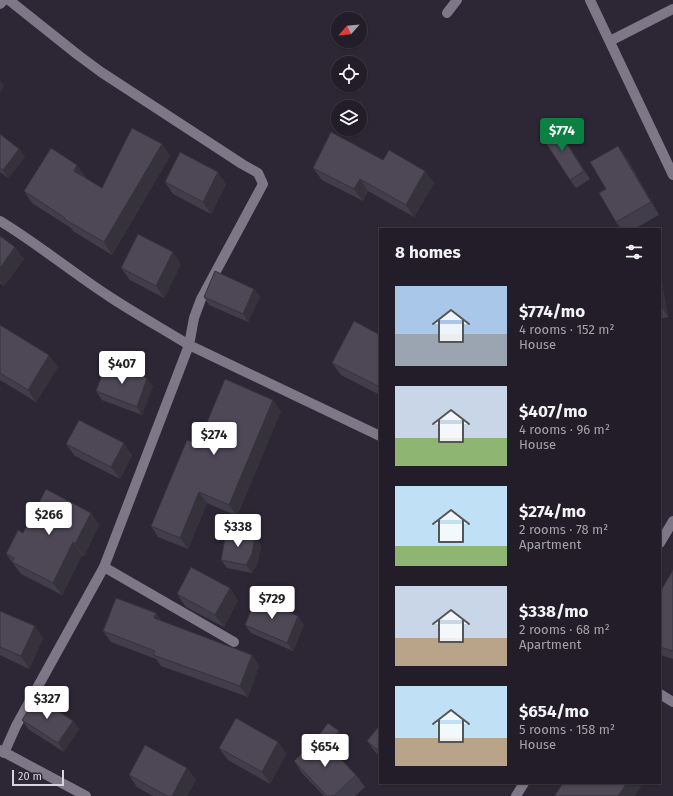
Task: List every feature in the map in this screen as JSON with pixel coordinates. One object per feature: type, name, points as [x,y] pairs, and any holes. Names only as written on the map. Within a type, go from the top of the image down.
[{"type":"street","points":[[0,4],[4,0]]},
{"type":"street","points":[[9,0],[101,72],[258,173],[263,184],[201,299],[194,318],[189,345],[104,567],[2,751],[86,796]]},
{"type":"street","points":[[447,14],[457,0]]},
{"type":"street","points":[[590,0],[673,175]]},
{"type":"street","points":[[610,41],[673,9]]},
{"type":"street","points":[[0,221],[18,232],[111,298],[189,345],[379,436]]},
{"type":"street","points":[[661,541],[673,521]]},
{"type":"street","points":[[104,567],[234,642]]},
{"type":"street","points":[[661,695],[673,702]]},
{"type":"street","points":[[516,796],[523,784]]},
{"type":"building","points":[[555,125],[584,171],[570,180],[540,134]]},
{"type":"building","points":[[132,128],[162,144],[104,242],[64,219],[65,218],[24,191],[51,148],[77,165],[74,171],[102,188]]},
{"type":"building","points":[[331,132],[331,136],[338,136],[383,160],[389,150],[425,171],[406,205],[360,179],[354,189],[313,168]]},
{"type":"building","points":[[0,134],[19,149],[3,170],[0,168]]},
{"type":"building","points":[[618,146],[651,202],[616,222],[599,193],[606,189],[590,162]]},
{"type":"building","points":[[180,152],[218,172],[203,202],[165,182]]},
{"type":"building","points":[[138,234],[173,252],[156,286],[121,268]]},
{"type":"building","points":[[0,236],[15,247],[0,268]]},
{"type":"building","points":[[215,271],[254,289],[243,314],[204,297]]},
{"type":"building","points":[[354,321],[379,334],[379,386],[332,363]]},
{"type":"building","points":[[0,325],[49,355],[28,390],[0,373]]},
{"type":"building","points":[[107,362],[147,378],[137,407],[96,391]]},
{"type":"building","points":[[225,379],[273,400],[229,505],[199,492],[180,538],[151,526],[187,440],[198,444]]},
{"type":"building","points":[[79,420],[124,443],[111,467],[66,444]]},
{"type":"building","points":[[46,489],[91,513],[75,544],[73,542],[53,583],[12,562],[14,558],[6,554],[18,530],[23,533]]},
{"type":"building","points":[[226,532],[255,537],[252,554],[246,565],[221,560]]},
{"type":"building","points":[[191,567],[230,588],[215,615],[177,594]]},
{"type":"building","points":[[673,570],[673,651],[661,647],[661,590]]},
{"type":"building","points":[[116,598],[156,613],[154,618],[252,655],[240,686],[153,655],[155,651],[103,631]]},
{"type":"building","points":[[256,598],[298,616],[287,643],[245,625]]},
{"type":"building","points":[[0,611],[35,626],[21,656],[0,647]]},
{"type":"building","points":[[37,697],[73,721],[58,743],[22,720]]},
{"type":"building","points":[[236,718],[278,742],[262,772],[219,748]]},
{"type":"building","points":[[328,723],[339,731],[330,743],[319,735]]},
{"type":"building","points":[[379,726],[379,751],[367,741]]},
{"type":"building","points":[[320,737],[356,775],[334,796],[327,796],[294,761]]},
{"type":"building","points":[[145,745],[187,768],[172,796],[167,796],[129,775]]},
{"type":"building","points":[[562,784],[626,784],[618,796],[555,795]]}]
